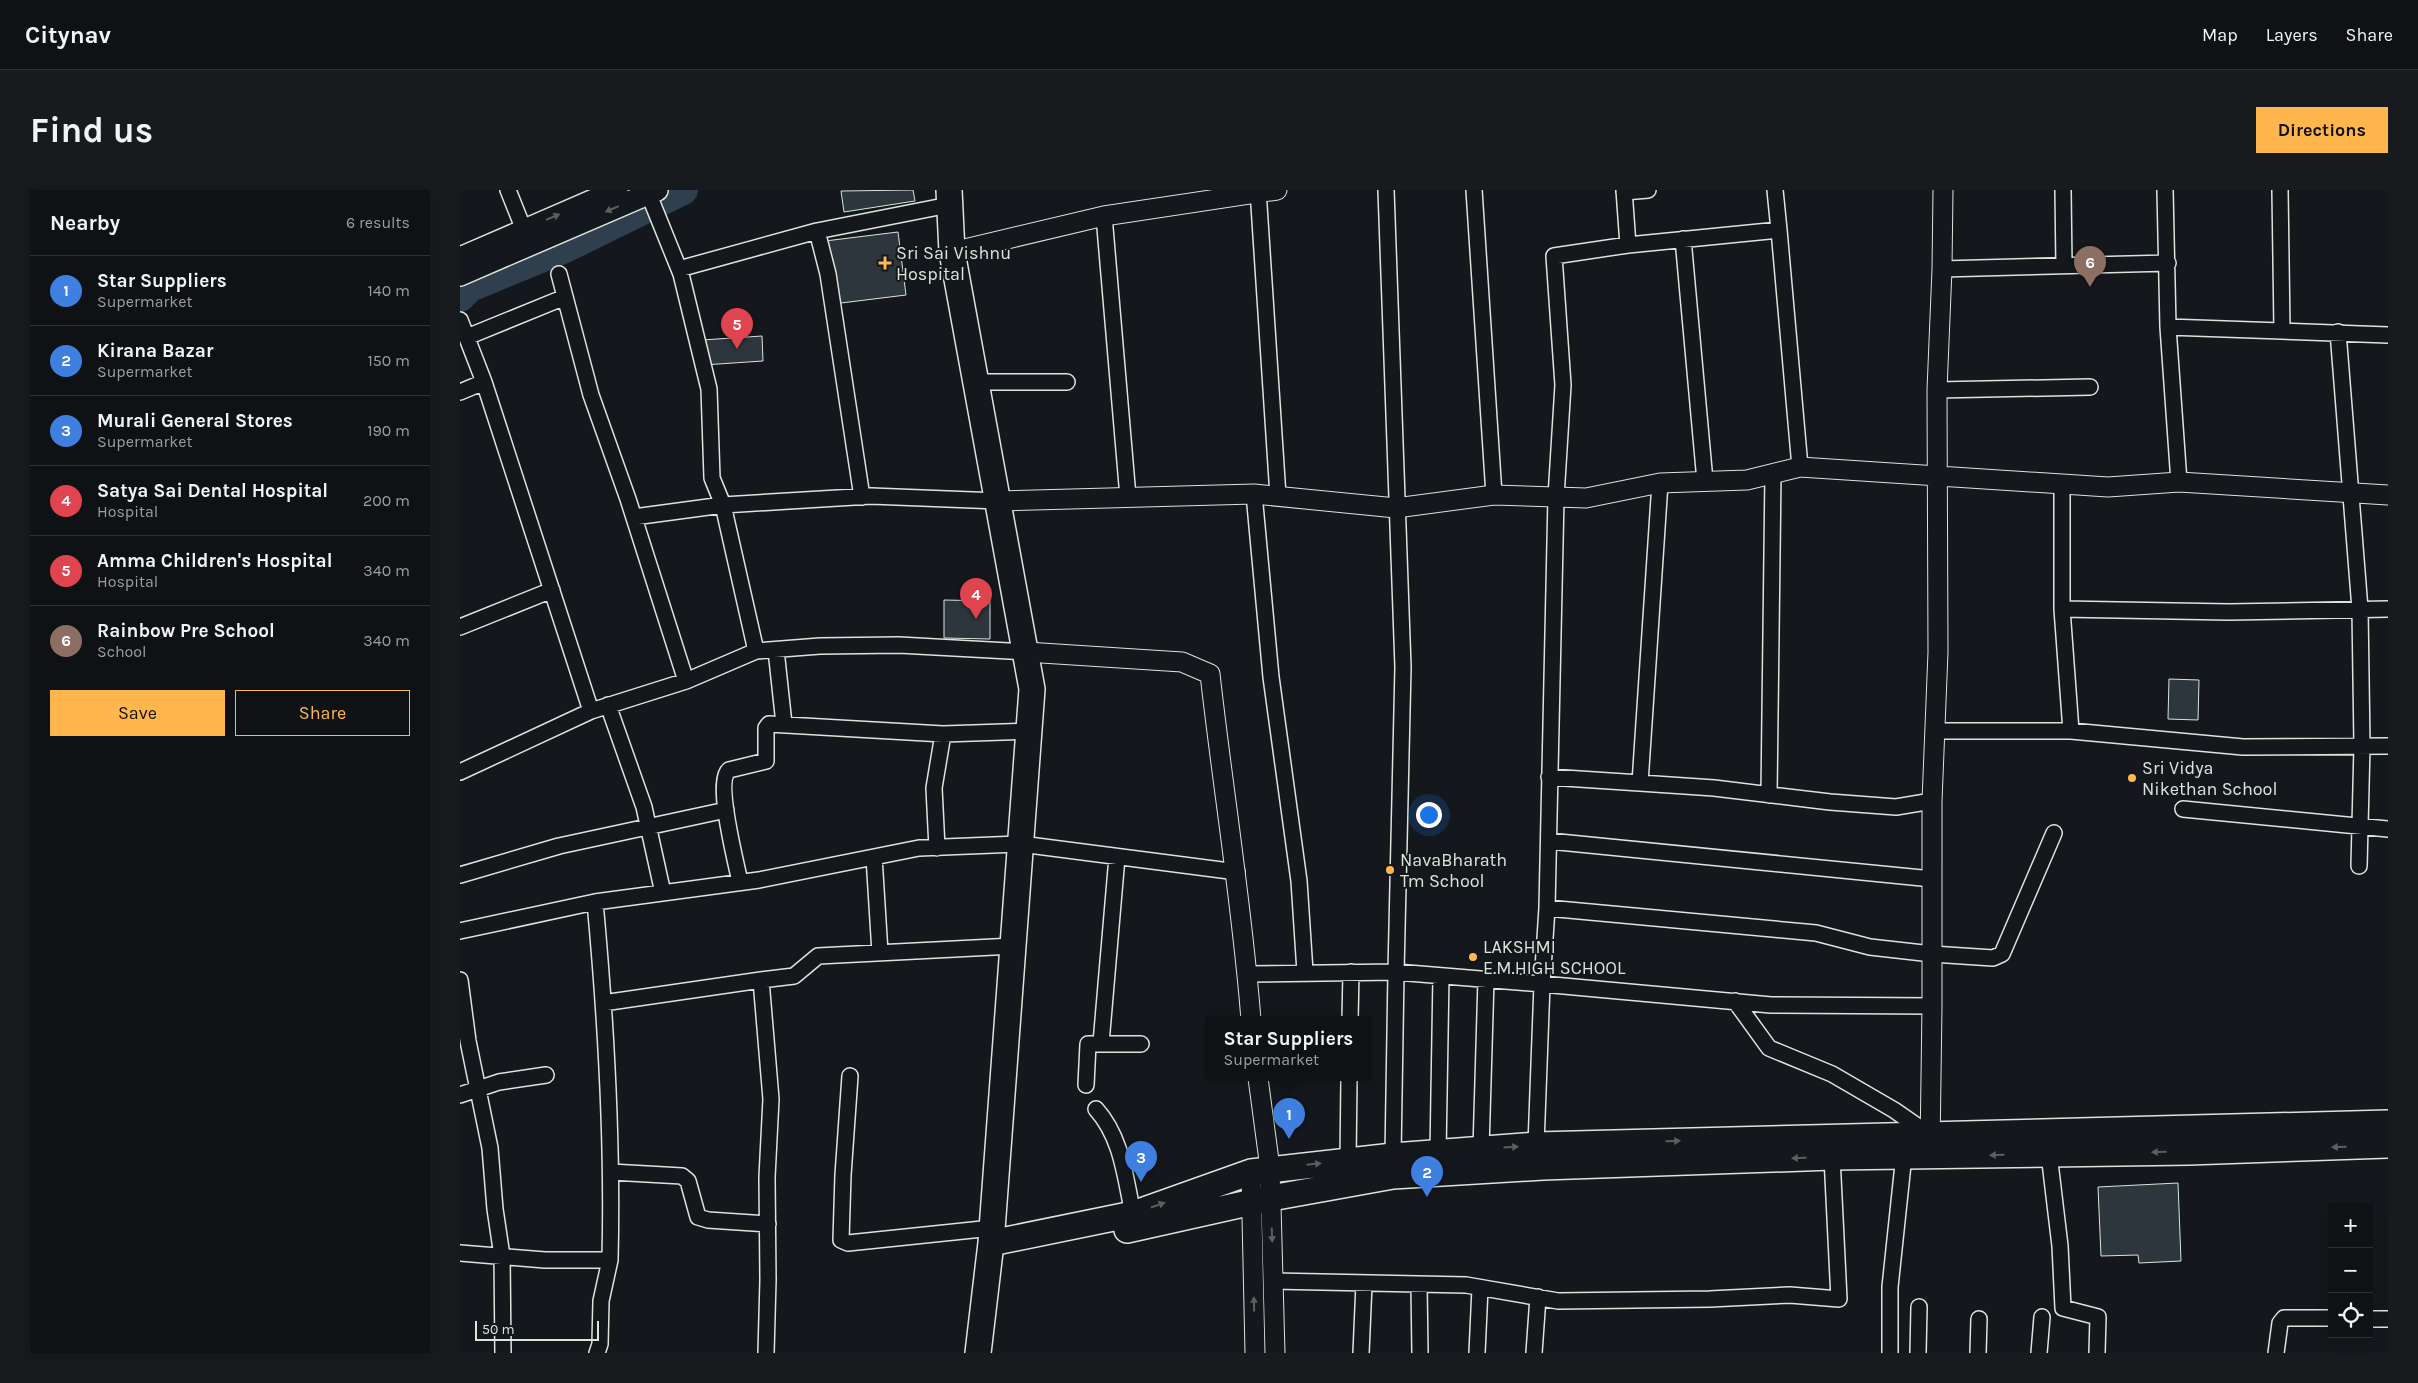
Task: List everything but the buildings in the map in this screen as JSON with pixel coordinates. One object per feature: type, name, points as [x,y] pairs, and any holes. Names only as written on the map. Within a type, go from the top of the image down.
[{"type":"highway","points":[[949,198],[952,252],[1032,689],[991,1244],[978,1353]]},
{"type":"highway","points":[[991,1244],[1261,1201],[1393,1176],[1543,1167],[1904,1156],[1930,1145],[2049,1154],[2388,1123]]},
{"type":"highway","points":[[991,1244],[1133,1214],[1260,1170],[1482,1148],[1536,1145],[1930,1145],[2188,1140],[2388,1145]]},
{"type":"main road","points":[[460,258],[617,190]]},
{"type":"main road","points":[[460,275],[651,193]]},
{"type":"street","points":[[508,190],[524,230]]},
{"type":"street","points":[[1386,190],[1403,667],[1393,1156]]},
{"type":"street","points":[[1474,190],[1494,495]]},
{"type":"street","points":[[1628,245],[1624,191],[1648,190]]},
{"type":"street","points":[[1775,190],[1800,467]]},
{"type":"street","points":[[1930,1145],[1932,801],[1938,652],[1937,390],[1943,190]]},
{"type":"street","points":[[2063,190],[2064,266]]},
{"type":"street","points":[[2165,190],[2168,327],[2179,482]]},
{"type":"street","points":[[2280,190],[2282,330]]},
{"type":"street","points":[[952,252],[1104,216],[1264,191],[1278,496]]},
{"type":"street","points":[[651,193],[679,268],[709,389],[712,478],[723,505],[756,651]]},
{"type":"street","points":[[679,268],[949,198]]},
{"type":"street","points":[[1104,216],[1128,497]]},
{"type":"street","points":[[1536,1145],[1547,908],[1556,497],[1563,385],[1554,256],[1628,245],[1779,230]]},
{"type":"street","points":[[816,231],[828,274],[862,497]]},
{"type":"street","points":[[1683,240],[1705,481]]},
{"type":"street","points":[[1942,269],[2168,263]]},
{"type":"street","points":[[559,274],[591,395],[634,517],[686,681]]},
{"type":"street","points":[[466,337],[566,297]]},
{"type":"street","points":[[460,320],[484,382],[591,711]]},
{"type":"street","points":[[2168,327],[2388,335]]},
{"type":"street","points":[[2338,332],[2349,494],[2360,609],[2362,746],[2360,866]]},
{"type":"street","points":[[460,392],[484,382]]},
{"type":"street","points":[[976,382],[1067,382]]},
{"type":"street","points":[[1937,390],[2090,387]]},
{"type":"street","points":[[634,517],[723,505],[862,497],[998,501],[1254,494],[1396,508],[1494,495],[1586,498],[1660,483],[1747,480],[1800,467],[1936,474],[2108,487],[2179,482],[2388,495]]},
{"type":"street","points":[[1769,795],[1773,473]]},
{"type":"street","points":[[1640,784],[1660,483]]},
{"type":"street","points":[[2062,483],[2062,609],[2071,731]]},
{"type":"street","points":[[1254,494],[1271,677],[1300,882],[1305,972]]},
{"type":"street","points":[[460,627],[552,590]]},
{"type":"street","points":[[2062,609],[2229,612],[2388,609]]},
{"type":"street","points":[[460,772],[591,711],[686,681],[756,651],[899,644],[1182,662],[1210,674],[1222,784],[1237,872],[1251,1016]]},
{"type":"street","points":[[776,650],[784,724]]},
{"type":"street","points":[[608,706],[644,807],[663,893]]},
{"type":"street","points":[[740,882],[722,788],[726,772],[766,761],[767,726],[769,724],[943,734],[1029,731]]},
{"type":"street","points":[[1935,731],[2071,731],[2244,747],[2388,746]]},
{"type":"street","points":[[937,848],[934,788],[943,734]]},
{"type":"street","points":[[1549,777],[1896,807],[1932,801]]},
{"type":"street","points":[[2183,809],[2388,828]]},
{"type":"street","points":[[460,875],[559,846],[726,810]]},
{"type":"street","points":[[1547,908],[1816,933],[1870,947],[1993,958],[2002,954],[2054,833]]},
{"type":"street","points":[[1549,841],[1932,879]]},
{"type":"street","points":[[460,931],[595,902],[740,882],[919,848],[1021,844],[1237,872]]},
{"type":"street","points":[[874,857],[880,953]]},
{"type":"street","points":[[1101,1043],[1117,857]]},
{"type":"street","points":[[595,902],[603,1003],[610,1172],[610,1260],[601,1301],[599,1353]]},
{"type":"street","points":[[603,1003],[794,976],[818,956],[1013,946]]},
{"type":"street","points":[[1350,1016],[1351,972]]},
{"type":"street","points":[[1248,974],[1396,972],[1771,1005],[1932,1006]]},
{"type":"street","points":[[1438,1153],[1441,976]]},
{"type":"street","points":[[1482,1148],[1486,979]]},
{"type":"street","points":[[460,980],[477,1090],[490,1148],[495,1209],[502,1256],[503,1353]]},
{"type":"street","points":[[761,980],[771,1099],[767,1177],[766,1353]]},
{"type":"street","points":[[1735,1001],[1769,1048],[1832,1074],[1894,1110],[1930,1145]]},
{"type":"street","points":[[1086,1085],[1087,1045],[1101,1043],[1141,1044]]},
{"type":"street","points":[[460,1095],[499,1082],[546,1075]]},
{"type":"street","points":[[850,1076],[842,1190],[841,1240],[848,1243],[991,1244]]},
{"type":"street","points":[[1255,1353],[1261,1201],[1258,1081]]},
{"type":"street","points":[[1348,1161],[1349,1081]]},
{"type":"street","points":[[1096,1109],[1113,1132],[1118,1145],[1133,1214]]},
{"type":"street","points":[[2049,1154],[2060,1246],[2063,1308],[2098,1317],[2097,1353]]},
{"type":"street","points":[[1890,1353],[1890,1288],[1904,1156]]},
{"type":"street","points":[[1273,1281],[1466,1285],[1558,1301],[1710,1299],[1790,1295],[1839,1299],[1832,1157]]},
{"type":"street","points":[[610,1172],[682,1176],[688,1181],[698,1217],[708,1220],[768,1224]]},
{"type":"street","points":[[1261,1201],[1273,1281],[1276,1353]]},
{"type":"street","points":[[460,1253],[545,1260],[610,1260]]},
{"type":"street","points":[[1361,1353],[1364,1284]]},
{"type":"street","points":[[1420,1285],[1420,1353]]},
{"type":"street","points":[[1477,1353],[1480,1288]]},
{"type":"street","points":[[1534,1353],[1538,1297]]},
{"type":"street","points":[[1918,1353],[1919,1306]]},
{"type":"street","points":[[2039,1353],[2042,1317]]},
{"type":"street","points":[[2276,1353],[2280,1323],[2284,1318],[2328,1318]]},
{"type":"street","points":[[1978,1353],[1979,1319]]},
{"type":"street","points":[[2373,1319],[2388,1319]]},
{"type":"waterway","points":[[460,297],[470,287],[565,248],[683,190]]},
{"type":"place","name":"Sri Sai Vishnu Hospital","points":[[885,263]]},
{"type":"place","name":"Rainbow Pre School","points":[[2090,287]]},
{"type":"place","name":"Amma Children's Hospital","points":[[737,349]]},
{"type":"place","name":"Satya Sai Dental Hospital","points":[[976,619]]},
{"type":"place","name":"Sri Vidya Nikethan School","points":[[2132,778]]},
{"type":"place","name":"NavaBharath Tm School","points":[[1390,870]]},
{"type":"place","name":"LAKSHMI E.M.HIGH SCHOOL","points":[[1473,957]]},
{"type":"place","name":"Star Suppliers","points":[[1289,1139]]},
{"type":"place","name":"Murali General Stores","points":[[1141,1182]]},
{"type":"place","name":"Kirana Bazar","points":[[1427,1197]]}]
